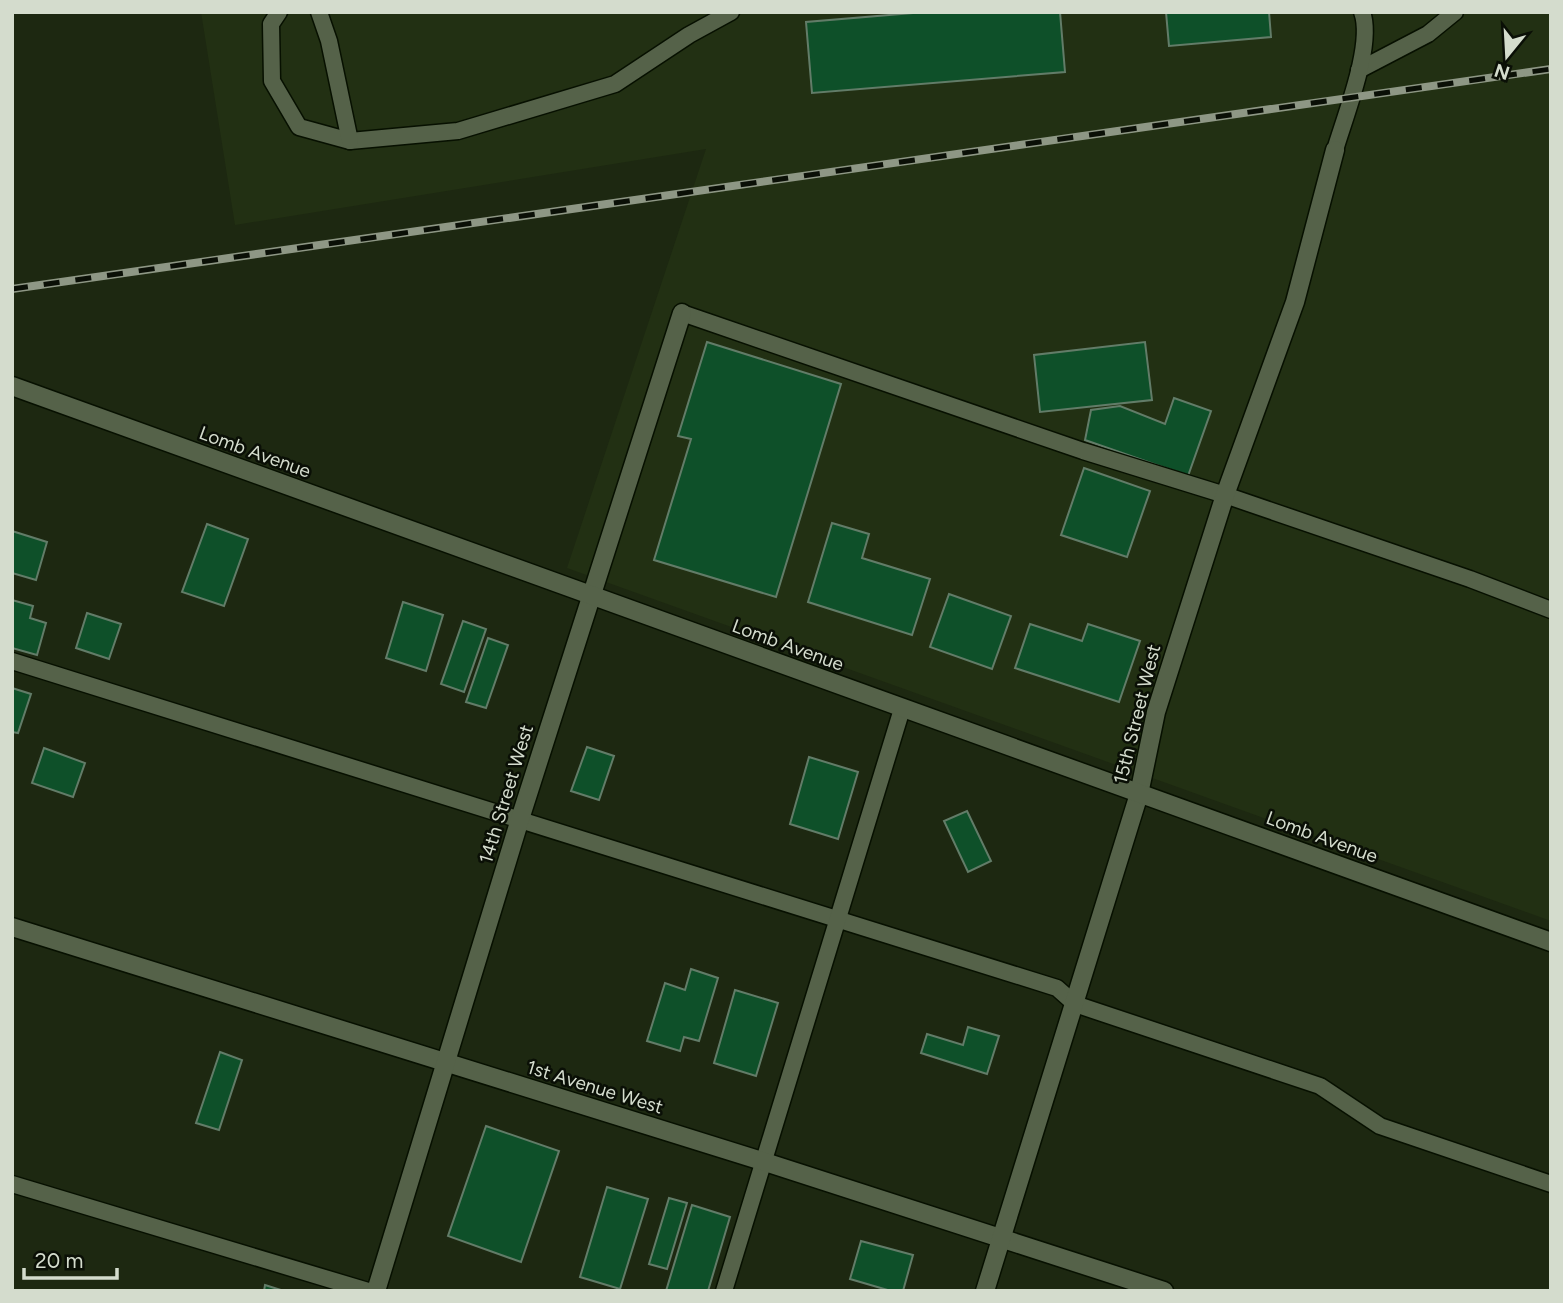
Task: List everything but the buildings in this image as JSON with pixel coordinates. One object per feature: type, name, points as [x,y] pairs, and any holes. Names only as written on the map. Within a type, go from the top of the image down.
[{"type":"street","name":"15th Street West","points":[[985,1291],[1139,794],[1156,712],[1225,495],[1295,302],[1335,150]]},
{"type":"street","name":"14th Street West","points":[[376,1291],[520,819],[682,313]]},
{"type":"street","name":"Lomb Avenue","points":[[12,386],[1551,942]]},
{"type":"street","name":"1st Avenue West","points":[[12,927],[765,1162],[1164,1291]]},
{"type":"lane","points":[[279,12],[271,24],[272,81],[299,127],[350,141],[458,131],[615,84],[731,12]]},
{"type":"lane","points":[[319,12],[329,41],[350,141]]},
{"type":"lane","points":[[1335,150],[1365,48],[1366,22],[1362,12]]},
{"type":"lane","points":[[1359,70],[1428,34],[1455,12]]},
{"type":"lane","points":[[682,313],[1083,451],[1225,495],[1551,610]]},
{"type":"lane","points":[[12,661],[1057,988],[1075,1004],[1320,1086],[1380,1126],[1551,1184]]},
{"type":"lane","points":[[724,1291],[902,709]]},
{"type":"lane","points":[[12,1184],[368,1291]]},
{"type":"shaded area","points":[[201,12],[1551,12],[1551,921],[567,568],[706,149],[235,225]]},
{"type":"railway","points":[[12,289],[1551,69]]}]
